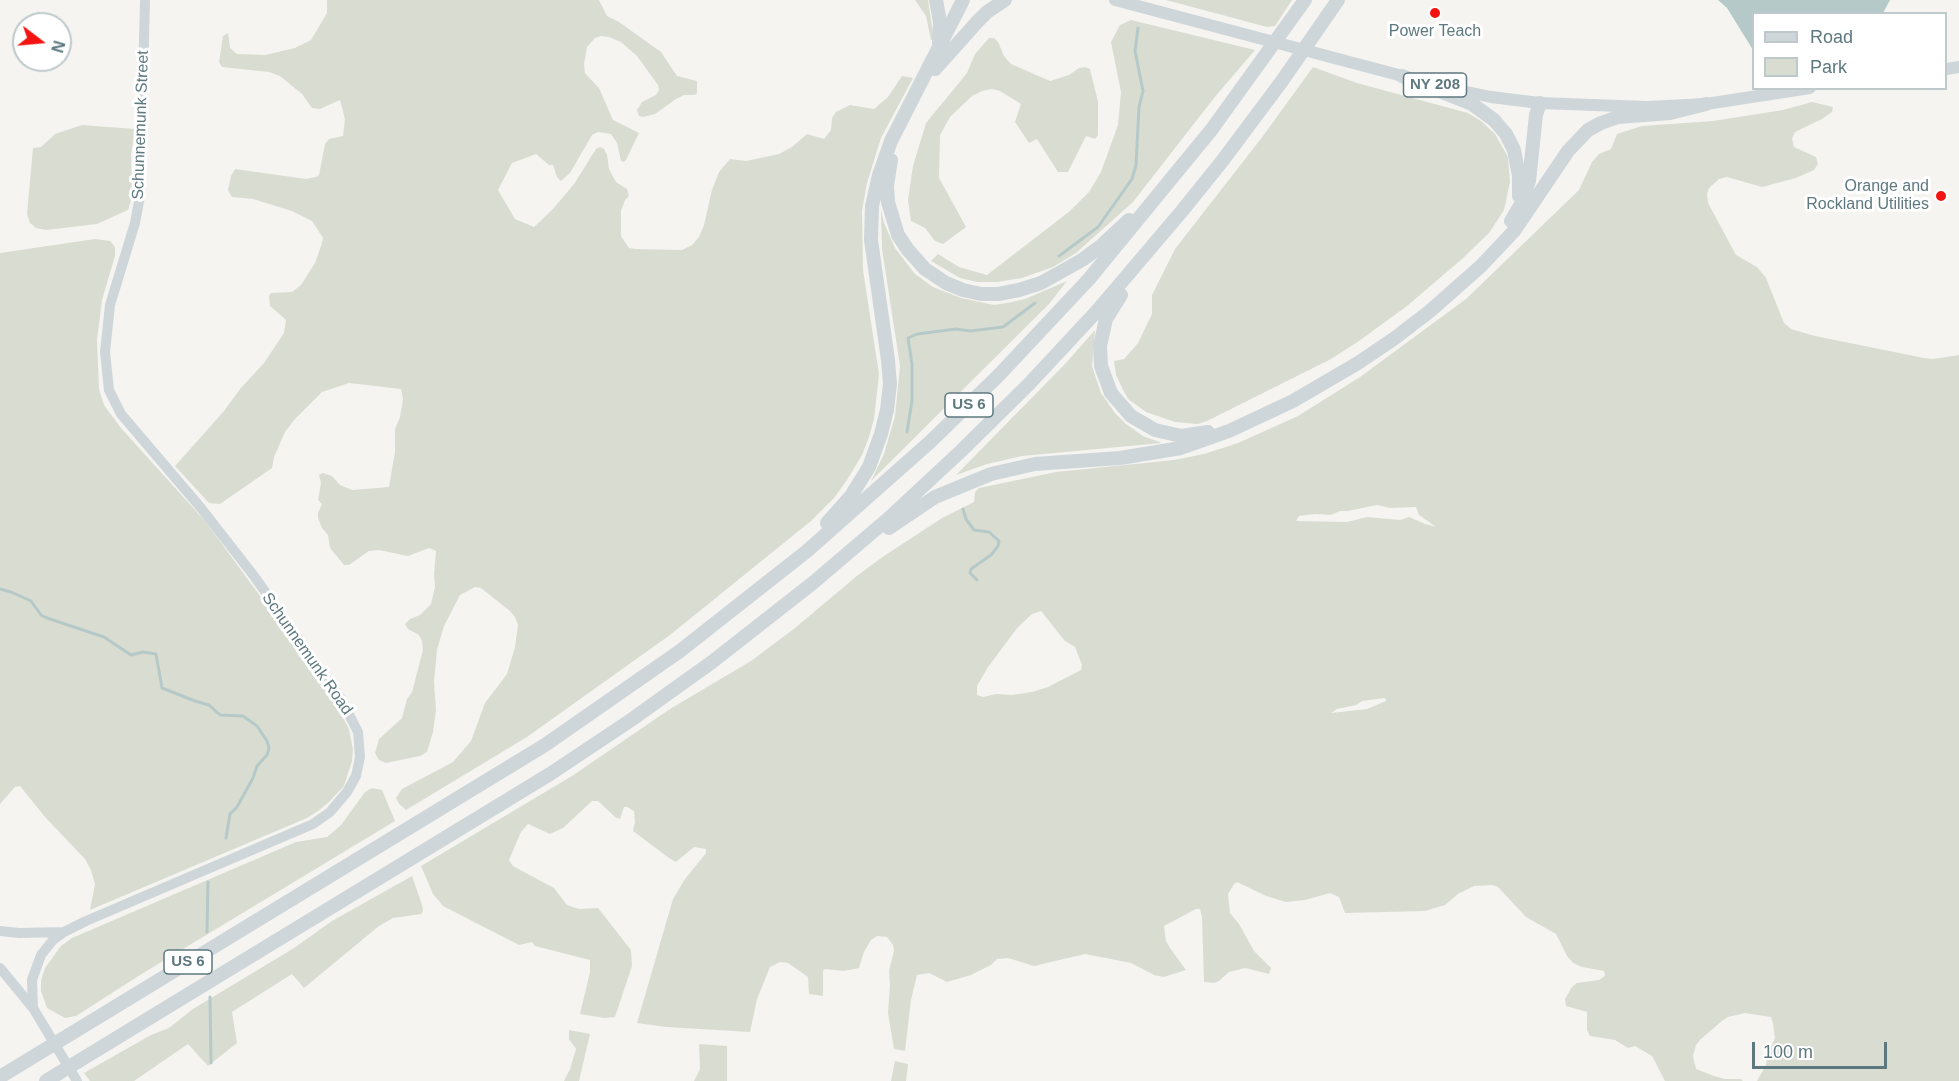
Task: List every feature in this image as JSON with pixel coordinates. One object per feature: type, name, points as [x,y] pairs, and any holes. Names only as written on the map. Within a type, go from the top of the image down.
[{"type":"highway","points":[[936,0],[940,28],[936,54]]},
{"type":"highway","points":[[731,613],[780,564],[844,506],[869,467],[878,445],[887,410],[889,372],[872,254],[871,229],[874,196],[887,152],[963,0]]},
{"type":"highway","points":[[970,0],[895,150],[890,167],[887,194],[892,219],[898,235],[925,269],[954,287],[981,294],[998,294],[1030,287],[1053,278],[1101,246],[1156,189],[1180,171]]},
{"type":"highway","points":[[935,69],[978,21],[1005,0]]},
{"type":"highway","name":"US 6","points":[[0,1077],[518,762],[626,690],[731,613],[807,551],[882,487],[984,390],[1089,279],[1180,171],[1305,0]]},
{"type":"highway","name":"US 6","points":[[46,1081],[550,774],[712,662],[814,582],[938,473],[1029,384],[1097,311],[1182,212],[1262,109],[1338,0]]},
{"type":"highway","points":[[1402,76],[1472,104],[1487,114],[1501,128],[1510,142],[1518,166],[1520,193],[1513,218]]},
{"type":"highway","points":[[1182,212],[1150,260],[1114,304],[1103,327],[1100,346],[1101,366],[1107,384],[1124,410],[1147,427],[1164,433],[1181,435],[1206,432],[1246,417],[1309,385],[1411,318],[1459,277],[1497,241],[1521,204],[1528,181],[1536,115],[1540,103]]},
{"type":"highway","points":[[1527,213],[1538,169],[1542,117],[1540,103]]},
{"type":"highway","points":[[814,582],[838,568],[922,504],[977,478],[1006,469],[1035,464],[1120,458],[1181,448],[1229,431],[1293,401],[1376,351],[1430,311],[1495,252],[1527,213],[1569,151],[1581,136],[1594,126],[1618,117],[1670,114],[1706,104]]},
{"type":"main road","name":"NY 208","points":[[1115,0],[1474,94],[1540,103],[1647,107],[1706,104],[1797,90]]},
{"type":"street","name":"Schunnemunk Street","points":[[109,390],[105,352],[109,311],[135,223],[140,196],[146,0]]},
{"type":"street","name":"Schunnemunk Road","points":[[33,1008],[31,989],[38,963],[47,946],[64,932],[313,824],[330,812],[347,792],[356,776],[360,757],[360,740],[356,726],[341,699],[206,514],[121,414],[109,390]]},
{"type":"street","name":"Schunnemunk Road","points":[[0,931],[64,932]]},
{"type":"street","points":[[0,968],[33,1008],[77,1081]]},
{"type":"green space","points":[[327,0],[599,0],[607,16],[661,52],[677,76],[697,81],[697,93],[676,99],[655,114],[639,116],[637,110],[642,102],[656,95],[659,90],[658,85],[637,56],[621,42],[609,37],[595,38],[587,47],[585,73],[599,88],[613,120],[639,133],[626,160],[621,161],[617,143],[611,134],[598,132],[592,135],[570,173],[561,181],[553,165],[549,165],[536,154],[512,163],[498,190],[515,219],[534,227],[574,184],[596,149],[600,147],[607,155],[609,169],[616,182],[627,189],[629,196],[621,211],[621,236],[629,248],[636,249],[682,250],[692,245],[699,237],[704,225],[712,190],[719,172],[730,159],[746,161],[779,154],[792,147],[807,134],[824,139],[831,130],[832,118],[836,112],[850,105],[874,109],[888,97],[902,76],[913,78],[881,138],[867,183],[862,211],[863,270],[879,374],[874,419],[869,437],[862,455],[847,480],[834,498],[811,521],[670,635],[527,737],[406,810],[396,798],[402,789],[453,762],[471,741],[485,703],[507,674],[515,647],[518,625],[510,611],[481,588],[475,587],[460,595],[444,626],[437,650],[434,682],[436,710],[427,752],[420,756],[386,763],[379,760],[375,753],[379,739],[402,718],[407,699],[412,692],[423,650],[419,635],[408,629],[405,624],[420,615],[431,604],[435,587],[436,551],[429,548],[408,556],[379,550],[369,551],[349,565],[344,565],[330,548],[328,535],[318,518],[322,504],[318,500],[321,483],[319,475],[323,473],[332,476],[340,485],[352,490],[389,487],[395,452],[395,429],[403,399],[401,389],[349,383],[322,392],[285,432],[274,457],[272,468],[220,504],[209,503],[175,466],[264,363],[284,333],[286,320],[270,306],[269,296],[271,293],[292,292],[301,285],[315,263],[323,238],[312,221],[292,211],[253,199],[232,197],[228,190],[231,176],[235,169],[306,179],[316,177],[319,175],[325,144],[329,139],[343,136],[345,119],[340,100],[320,109],[312,108],[302,94],[280,76],[269,72],[222,67],[219,62],[223,36],[228,33],[230,48],[237,54],[265,55],[295,48],[311,40],[327,13]]},
{"type":"green space","points":[[915,0],[928,0],[934,40],[931,40],[926,16]]},
{"type":"green space","points":[[1166,0],[1292,0],[1275,26],[1267,27]]},
{"type":"green space","points":[[1131,20],[1255,50],[1214,98],[1133,202],[1076,253],[1053,267],[1022,278],[997,282],[977,282],[960,278],[931,261],[938,254],[959,267],[987,275],[1070,211],[1089,192],[1101,172],[1118,125],[1121,92],[1111,42],[1120,25]]},
{"type":"green space","points":[[989,38],[994,38],[998,42],[1004,56],[1011,64],[1050,81],[1069,75],[1079,68],[1090,69],[1098,102],[1098,135],[1095,139],[1086,136],[1068,172],[1058,172],[1037,139],[1029,143],[1015,122],[1021,104],[1000,91],[992,89],[972,96],[950,117],[940,135],[939,178],[966,227],[943,244],[935,241],[925,228],[911,221],[908,200],[913,166],[926,123],[967,73],[975,54]]},
{"type":"green space","points":[[1313,67],[1357,83],[1468,113],[1481,121],[1495,134],[1508,157],[1510,182],[1504,210],[1489,233],[1462,259],[1407,306],[1331,359],[1198,424],[1175,422],[1146,412],[1128,399],[1116,375],[1114,361],[1124,359],[1138,343],[1152,314],[1152,295],[1175,249],[1263,136]]},
{"type":"green space","points":[[1812,102],[1833,107],[1832,112],[1822,119],[1795,132],[1792,139],[1794,147],[1816,157],[1818,164],[1814,170],[1796,178],[1762,187],[1727,177],[1719,179],[1709,188],[1707,194],[1708,203],[1736,255],[1757,267],[1766,278],[1784,323],[1791,329],[1815,336],[1924,358],[1959,355],[1959,1081],[1757,1081],[1766,1065],[1775,1038],[1773,1023],[1771,1017],[1745,1013],[1728,1017],[1722,1021],[1696,1045],[1693,1056],[1696,1069],[1725,1079],[1743,1081],[1665,1081],[1652,1056],[1635,1046],[1628,1048],[1615,1040],[1590,1036],[1587,1030],[1587,1012],[1566,1006],[1565,999],[1572,987],[1577,983],[1599,980],[1605,976],[1604,971],[1573,963],[1556,934],[1526,917],[1498,887],[1492,885],[1474,886],[1458,894],[1445,905],[1425,911],[1345,913],[1339,897],[1330,893],[1305,900],[1286,902],[1266,896],[1237,882],[1228,894],[1230,913],[1254,951],[1271,968],[1269,974],[1245,968],[1229,972],[1214,983],[1204,982],[1202,917],[1200,909],[1196,909],[1164,926],[1166,941],[1186,970],[1164,977],[1154,975],[1131,963],[1085,954],[1034,966],[1008,958],[997,959],[991,965],[971,975],[947,982],[929,973],[917,975],[911,1000],[905,1051],[894,1049],[888,1013],[889,971],[894,951],[887,937],[877,936],[871,940],[859,968],[844,971],[825,969],[823,971],[823,996],[809,994],[808,977],[788,963],[780,962],[770,967],[757,999],[750,1032],[637,1023],[673,899],[685,879],[706,853],[706,849],[694,847],[676,862],[633,831],[634,811],[627,807],[624,807],[620,819],[598,801],[592,801],[563,828],[550,834],[528,824],[521,832],[509,860],[513,866],[554,888],[567,905],[579,909],[598,908],[631,950],[632,966],[615,1017],[604,1018],[580,1014],[590,972],[590,960],[535,946],[532,942],[519,945],[443,906],[433,894],[421,866],[572,776],[670,709],[751,661],[884,556],[942,518],[974,502],[975,492],[979,488],[1056,472],[1174,460],[1204,454],[1238,443],[1298,416],[1360,377],[1466,299],[1579,190],[1592,162],[1599,154],[1611,149],[1617,134],[1642,126],[1713,121],[1783,110]],"holes":[[[1377,505],[1390,508],[1416,507],[1419,515],[1436,527],[1409,517],[1400,520],[1367,517],[1347,522],[1296,521],[1299,516],[1331,515],[1340,511]],[[1041,611],[1065,641],[1075,647],[1082,665],[1081,670],[1048,687],[1032,692],[983,697],[977,695],[977,686],[988,667],[1018,627],[1032,614]],[[1385,698],[1386,701],[1367,709],[1331,713],[1362,701]]]},
{"type":"green space","points":[[82,125],[135,129],[131,154],[132,197],[128,210],[97,224],[46,230],[36,228],[30,223],[27,214],[33,148],[41,147],[55,134]]},
{"type":"green space","points":[[881,210],[895,248],[915,274],[933,287],[961,298],[994,305],[1007,303],[1025,299],[1067,281],[1049,304],[871,481],[884,454],[895,416],[900,366],[882,249]]},
{"type":"green space","points":[[95,239],[110,241],[115,247],[115,256],[102,300],[97,340],[99,389],[104,405],[121,428],[205,521],[324,683],[349,729],[353,750],[344,786],[329,802],[307,818],[90,910],[95,884],[85,859],[45,817],[20,786],[15,787],[0,804],[0,253]]},
{"type":"green space","points":[[1095,330],[1092,366],[1101,393],[1126,424],[1143,436],[1162,443],[1022,456],[987,464],[956,475],[1065,364]]},
{"type":"green space","points":[[372,788],[382,790],[395,821],[76,1016],[65,1018],[47,1008],[41,991],[41,980],[45,968],[61,946],[72,938],[296,842],[327,837],[341,825],[365,792]]},
{"type":"green space","points":[[412,876],[422,905],[421,914],[393,918],[379,926],[304,988],[292,974],[232,1012],[237,1043],[208,1066],[188,1044],[134,1081],[90,1081],[84,1073],[151,1035],[169,1028],[193,1009],[294,948],[332,921]]},
{"type":"green space","points":[[569,1030],[590,1034],[579,1081],[564,1081],[576,1049],[569,1039]]},
{"type":"green space","points":[[699,1044],[727,1046],[727,1081],[694,1081],[700,1069]]},
{"type":"green space","points":[[895,1061],[908,1064],[906,1081],[891,1081]]},
{"type":"shaded area","points":[[1718,0],[1890,0],[1884,12],[1752,12],[1752,48],[1727,8]]},
{"type":"waterway","points":[[1059,256],[1098,227],[1132,179],[1136,165],[1139,107],[1143,91],[1135,51],[1138,28]]},
{"type":"waterway","points":[[907,432],[912,401],[912,364],[908,338],[917,334],[956,329],[970,331],[1003,327],[1035,303]]},
{"type":"waterway","points":[[963,509],[966,519],[974,530],[989,532],[999,541],[991,555],[971,569],[970,573],[977,580]]},
{"type":"waterway","points":[[0,589],[31,601],[41,615],[104,637],[131,655],[143,652],[156,654],[162,688],[209,705],[220,715],[243,716],[257,726],[269,748],[267,755],[257,766],[237,807],[230,814],[226,838]]},
{"type":"waterway","points":[[207,932],[208,882]]},
{"type":"waterway","points":[[210,997],[211,1063]]},
{"type":"place","name":"Power Teach","points":[[1435,13]]},
{"type":"place","name":"Orange and Rockland Utilities","points":[[1941,196]]}]
